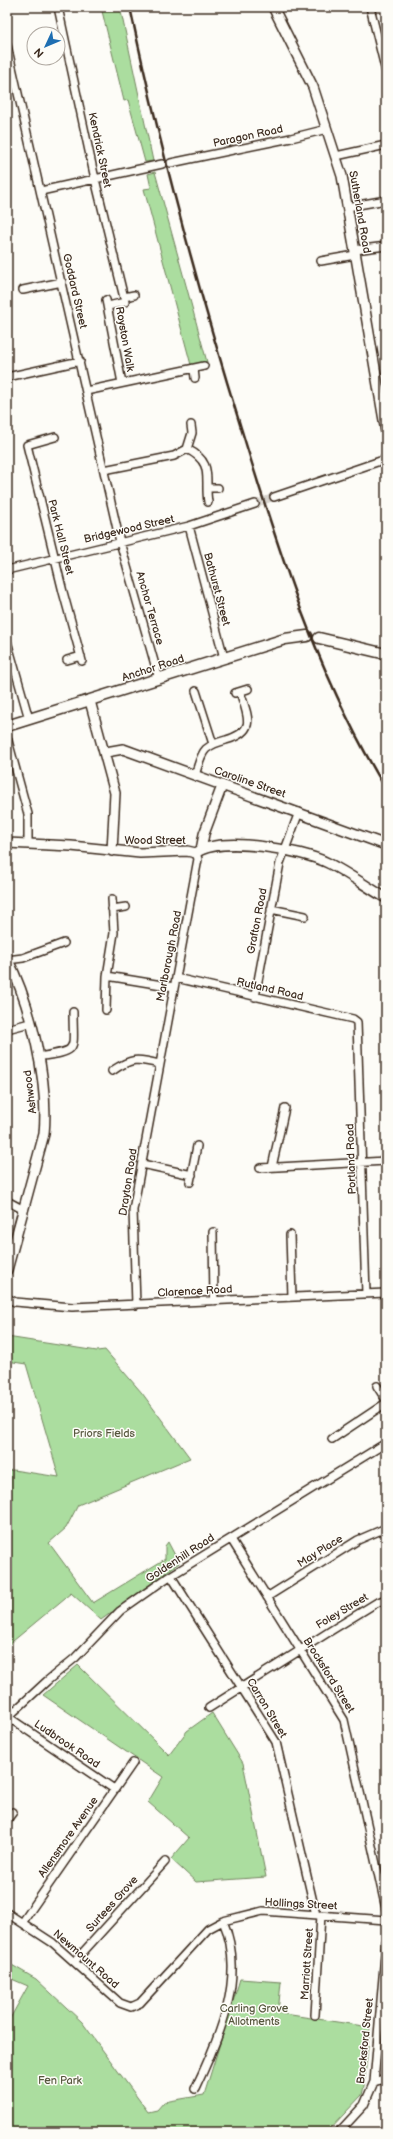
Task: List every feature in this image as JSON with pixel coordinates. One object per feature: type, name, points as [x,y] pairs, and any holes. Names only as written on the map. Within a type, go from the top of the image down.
[{"type":"main road","name":"Anchor Road","points":[[7,726],[90,701],[285,638],[307,636]]},
{"type":"main road","points":[[319,638],[386,654]]},
{"type":"street","name":"Kendrick Street","points":[[58,7],[95,179],[124,297]]},
{"type":"street","name":"Sutherland Road","points":[[273,7],[313,87],[328,128],[336,156],[347,207],[386,432]]},
{"type":"street","points":[[370,7],[386,72]]},
{"type":"street","name":"Goddard Street","points":[[8,45],[120,542]]},
{"type":"street","name":"Paragon Road","points":[[172,163],[291,138],[328,128]]},
{"type":"street","points":[[336,156],[386,145]]},
{"type":"street","points":[[41,191],[162,164]]},
{"type":"street","points":[[347,207],[386,200]]},
{"type":"street","points":[[321,261],[386,246]]},
{"type":"street","points":[[22,290],[62,282]]},
{"type":"street","points":[[124,297],[134,295]]},
{"type":"street","name":"Royston Walk","points":[[122,383],[107,303],[125,302],[124,297]]},
{"type":"street","points":[[7,377],[80,361]]},
{"type":"street","name":"Royston Walk","points":[[86,391],[204,366]]},
{"type":"street","points":[[194,369],[195,378]]},
{"type":"street","points":[[104,470],[174,456],[187,449],[192,433],[191,425]]},
{"type":"street","name":"Park Hall Street","points":[[55,437],[27,445],[54,558],[82,659],[67,660]]},
{"type":"street","points":[[187,449],[195,453],[205,463],[208,502]]},
{"type":"street","points":[[274,497],[386,460]]},
{"type":"street","points":[[208,488],[218,488]]},
{"type":"street","name":"Bridgewood Street","points":[[7,570],[189,526],[255,504]]},
{"type":"street","name":"Bathurst Street","points":[[189,526],[224,658]]},
{"type":"street","name":"Anchor Terrace","points":[[120,542],[159,679]]},
{"type":"street","points":[[7,641],[29,719]]},
{"type":"street","points":[[196,690],[213,744]]},
{"type":"street","points":[[195,775],[202,754],[213,744],[238,737],[245,730],[249,721],[241,691]]},
{"type":"street","points":[[90,701],[106,752],[115,793],[112,851]]},
{"type":"street","points":[[7,737],[28,814],[28,844]]},
{"type":"street","name":"Caroline Street","points":[[106,752],[123,749],[386,845]]},
{"type":"street","points":[[199,851],[222,786]]},
{"type":"street","name":"Grafton Road","points":[[254,997],[280,863],[286,851],[299,812]]},
{"type":"street","name":"Wood Street","points":[[7,843],[71,846],[112,851],[199,851],[221,845],[246,845],[286,851],[327,862],[386,898]]},
{"type":"street","name":"Marlborough Road","points":[[159,1064],[199,851]]},
{"type":"street","points":[[106,1010],[107,976],[114,933],[112,899]]},
{"type":"street","points":[[112,909],[126,907]]},
{"type":"street","points":[[270,909],[305,916]]},
{"type":"street","points":[[7,959],[23,958],[64,943]]},
{"type":"street","name":"Ashwood","points":[[7,959],[18,983],[30,1023],[38,1057],[46,1111],[44,1134],[8,1259],[7,1270]]},
{"type":"street","points":[[107,976],[174,987]]},
{"type":"street","name":"Rutland Road","points":[[176,978],[353,1019],[358,1022]]},
{"type":"street","points":[[38,1057],[71,1050],[73,1044],[73,1012]]},
{"type":"street","name":"Portland Road","points":[[358,1022],[366,1294]]},
{"type":"street","points":[[7,1029],[30,1023]]},
{"type":"street","points":[[112,1071],[125,1062],[139,1059],[159,1064]]},
{"type":"street","name":"Drayton Road","points":[[136,1305],[133,1210],[159,1064]]},
{"type":"street","points":[[272,1167],[285,1108]]},
{"type":"street","points":[[142,1164],[191,1178],[197,1146]]},
{"type":"street","points":[[260,1168],[386,1161]]},
{"type":"street","points":[[7,1201],[22,1209]]},
{"type":"street","points":[[213,1232],[214,1301]]},
{"type":"street","points":[[290,1236],[292,1297]]},
{"type":"street","name":"Clarence Road","points":[[7,1298],[15,1302],[72,1307],[386,1294]]},
{"type":"street","points":[[377,1386],[386,1400]]},
{"type":"street","points":[[332,1439],[386,1403]]},
{"type":"street","name":"Goldenhill Road","points":[[7,1718],[75,1658],[120,1611],[172,1576],[386,1443]]},
{"type":"street","name":"May Place","points":[[267,1597],[358,1540],[386,1528]]},
{"type":"street","name":"Brocksford Street","points":[[231,1539],[344,1720],[386,1909]]},
{"type":"street","name":"Carron Street","points":[[172,1576],[276,1742],[318,1915]]},
{"type":"street","name":"Foley Street","points":[[209,1708],[300,1650],[370,1607],[386,1599]]},
{"type":"street","name":"Ludbrook Road","points":[[7,1718],[114,1790]]},
{"type":"street","name":"Allensmore Avenue","points":[[22,1923],[133,1763]]},
{"type":"street","points":[[7,1820],[13,1812]]},
{"type":"street","name":"Surtees Grove","points":[[75,1961],[165,1862]]},
{"type":"street","name":"Hollings Street","points":[[131,2007],[140,2003],[208,1929],[223,1921],[263,1911],[386,1920]]},
{"type":"street","name":"Newmount Road","points":[[7,1913],[53,1943],[75,1961],[120,2003],[131,2007]]},
{"type":"street","name":"Marriott Street","points":[[315,2015],[318,1915]]},
{"type":"street","points":[[194,2089],[210,2058],[223,2017],[230,1987],[233,1956],[230,1937],[223,1921]]},
{"type":"street","name":"Brocksford Street","points":[[339,2132],[364,2105],[374,2082],[383,2003],[386,1942]]},
{"type":"street","points":[[374,2082],[386,2078]]},
{"type":"green space","points":[[101,7],[120,7],[153,161],[145,162],[128,100],[124,101]]},
{"type":"green space","points":[[155,172],[207,362],[191,365],[144,189],[151,188],[148,174]]},
{"type":"green space","name":"Priors Fields","points":[[7,1337],[97,1351],[105,1350],[142,1393],[190,1458],[78,1505],[66,1528],[49,1543],[93,1603],[165,1559],[165,1546],[168,1542],[179,1563],[101,1620],[71,1593],[7,1646],[7,1471],[13,1470],[59,1477],[26,1364],[7,1361]]},
{"type":"green space","points":[[78,1665],[169,1755],[187,1731],[212,1713],[243,1763],[266,1877],[196,1882],[171,1859],[189,1838],[148,1802],[163,1777],[43,1695]]},
{"type":"green space","points":[[10,1964],[36,1979],[82,2022],[148,2112],[157,2110],[164,2102],[204,2095],[240,1979],[281,1982],[278,2013],[370,2027],[362,2095],[327,2132],[7,2132],[7,2024],[28,1986],[7,1977],[7,1969]]},
{"type":"tunnel","points":[[255,504],[274,497]]},
{"type":"railway","points":[[130,7],[167,166],[195,271],[225,376],[270,521],[302,613],[320,658],[340,703],[386,789]]},
{"type":"park label","name":"Carling Grove Allotments","points":[[254,2014]]},
{"type":"park label","name":"Fen Park","points":[[60,2080]]}]
